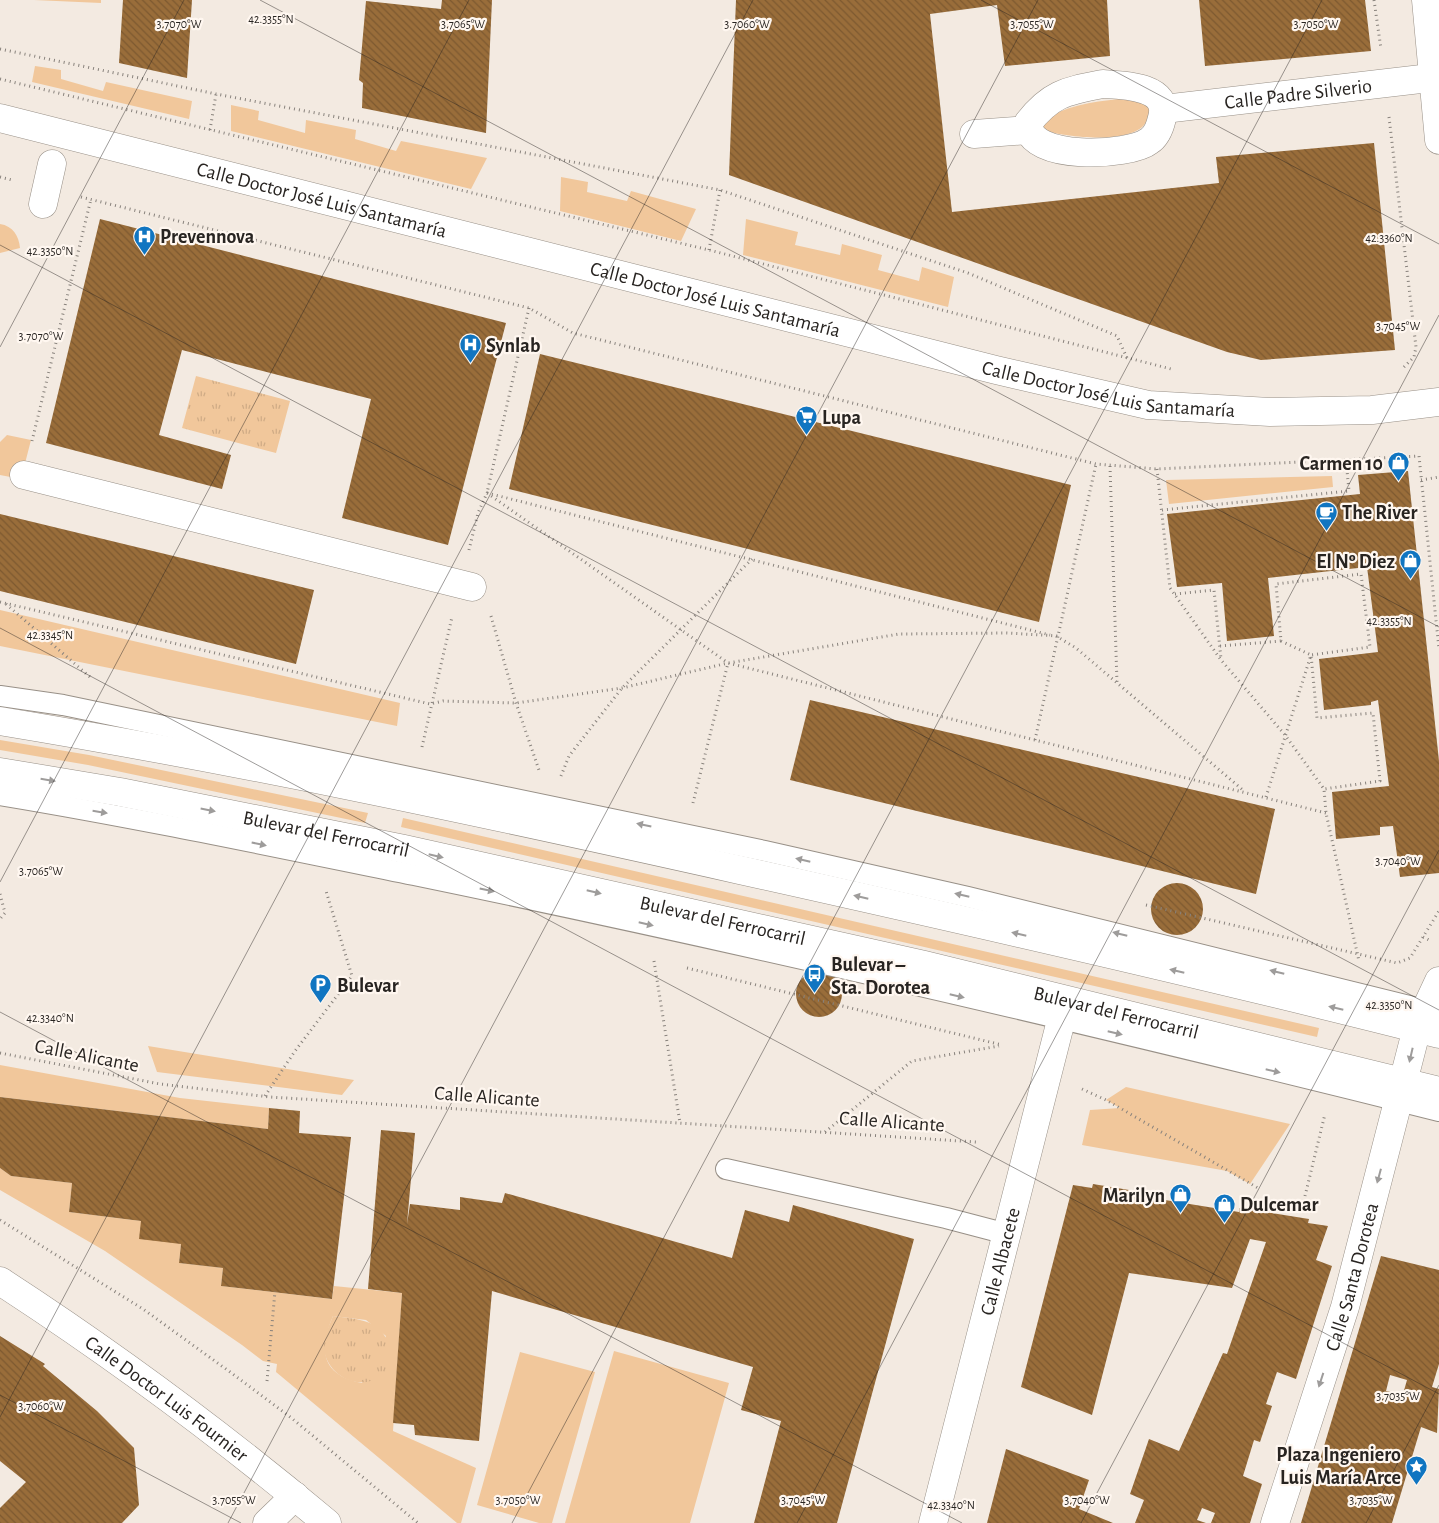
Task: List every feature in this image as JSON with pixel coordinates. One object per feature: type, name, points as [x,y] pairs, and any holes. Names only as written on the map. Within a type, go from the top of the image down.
[{"type":"street","points":[[1426,0],[1437,80],[1439,140]]},
{"type":"street","name":"Calle Padre Silverio","points":[[1164,109],[1385,84],[1437,80]]},
{"type":"street","points":[[1103,84],[1135,86],[1145,90],[1156,95],[1164,109],[1159,129],[1149,142],[1104,152],[1062,151],[1045,147],[1028,130],[1028,123],[1041,107],[1065,91],[1103,84]]},
{"type":"street","name":"Calle Doctor José Luis Santamaría","points":[[0,118],[996,370],[1148,405],[1270,412],[1372,410],[1439,402]]},
{"type":"street","points":[[974,134],[1028,130]]},
{"type":"street","points":[[24,475],[472,586]]},
{"type":"street","points":[[0,721],[309,776],[1430,1021]]},
{"type":"street","name":"Bulevar del Ferrocarril","points":[[0,772],[120,792],[404,849],[924,965],[1064,1010],[1401,1092],[1439,1091]]},
{"type":"street","name":"Calle Santa Dorotea","points":[[1275,1523],[1345,1306],[1401,1092],[1430,1021],[1439,981]]},
{"type":"street","name":"Calle Albacete","points":[[933,1523],[1064,1010]]},
{"type":"street","name":"Calle Doctor Luis Fournier","points":[[0,1281],[75,1330],[136,1374],[295,1496],[327,1523]]},
{"type":"street","points":[[267,1523],[295,1496]]},
{"type":"lane","points":[[0,696],[63,705],[765,851],[977,899],[1430,1021]]},
{"type":"lane","name":"Bulevar del Ferrocarril","points":[[0,795],[121,815],[1064,1010]]},
{"type":"lane","name":"Bulevar del Ferrocarril","points":[[1401,1092],[1439,1111]]},
{"type":"lane","points":[[726,1169],[946,1218],[1007,1234]]},
{"type":"path","points":[[1374,0],[1416,347],[1414,357],[1405,369],[1397,371]]},
{"type":"path","points":[[0,49],[216,94],[720,190],[968,273],[1117,336],[1128,358]]},
{"type":"path","points":[[0,79],[709,250],[1174,370]]},
{"type":"path","points":[[210,130],[216,94]]},
{"type":"path","points":[[0,177],[47,186],[91,199],[529,308],[573,333],[1096,464],[1157,468],[1419,456],[1439,650]]},
{"type":"path","points":[[709,250],[720,190]]},
{"type":"path","points":[[24,475],[91,199]]},
{"type":"path","points":[[486,493],[529,308]]},
{"type":"path","points":[[1162,510],[1349,491],[1346,460]]},
{"type":"path","points":[[1035,740],[1096,464]]},
{"type":"path","points":[[1110,466],[1117,684]]},
{"type":"path","points":[[1157,468],[1170,588],[1222,660],[1285,735],[1324,789],[1326,813],[1359,954],[1397,963],[1410,958],[1439,911]]},
{"type":"path","points":[[1421,480],[1439,478]]},
{"type":"path","points":[[486,493],[1058,636],[1076,648],[1245,792]]},
{"type":"path","points":[[486,493],[728,663],[1326,813]]},
{"type":"path","points":[[470,544],[473,551]]},
{"type":"path","points":[[561,777],[570,756],[622,688],[752,558]]},
{"type":"path","points":[[1220,646],[1281,641],[1311,654],[1370,647],[1361,574],[1276,584],[1281,641]]},
{"type":"path","points":[[1174,594],[1214,590],[1222,660]]},
{"type":"path","points":[[0,602],[430,704],[443,701],[516,703],[622,688],[728,663],[899,634],[1007,633],[1058,636]]},
{"type":"path","points":[[5,604],[91,678]]},
{"type":"path","points":[[490,612],[516,703],[540,773]]},
{"type":"path","points":[[1266,797],[1311,654]]},
{"type":"path","points":[[1311,654],[1317,718],[1373,713],[1380,781],[1324,789]]},
{"type":"path","points":[[692,805],[728,663]]},
{"type":"path","points":[[421,750],[430,704]]},
{"type":"path","points":[[317,889],[334,892]]},
{"type":"path","points":[[265,1096],[294,1051],[352,976],[326,891]]},
{"type":"path","points":[[0,894],[5,913],[0,919]]},
{"type":"path","points":[[1423,937],[1432,941]]},
{"type":"path","points":[[645,959],[664,963]]},
{"type":"path","points":[[654,961],[680,1123]]},
{"type":"path","points":[[683,968],[1002,1045],[912,1061],[825,1132]]},
{"type":"path","name":"Calle Alicante","points":[[0,1053],[160,1084],[265,1096],[976,1142]]},
{"type":"path","points":[[1082,1088],[1258,1188]]},
{"type":"path","points":[[1305,1196],[1326,1109]]},
{"type":"path","points":[[0,1220],[159,1320],[289,1416],[418,1523]]},
{"type":"path","points":[[267,1381],[275,1292]]},
{"type":"green space","points":[[34,0],[101,0],[101,3]]},
{"type":"green space","points":[[35,66],[61,70],[61,79],[103,91],[106,82],[192,101],[189,119],[32,82]]},
{"type":"green space","points":[[1119,99],[1139,101],[1149,106],[1148,120],[1139,129],[1125,135],[1109,137],[1072,136],[1045,131],[1041,121],[1059,112],[1078,106]]},
{"type":"green space","points":[[231,105],[259,111],[258,120],[305,133],[306,120],[356,130],[355,139],[396,151],[401,141],[487,158],[471,189],[231,131]]},
{"type":"green space","points":[[561,177],[588,182],[587,192],[627,201],[631,191],[696,209],[681,241],[560,211]]},
{"type":"green space","points":[[746,219],[798,232],[795,245],[840,255],[842,244],[882,255],[878,270],[919,281],[922,267],[954,277],[948,307],[743,255]]},
{"type":"green space","points":[[0,224],[12,229],[18,239],[20,248],[0,253]]},
{"type":"green space","points":[[196,376],[290,401],[276,453],[182,428]]},
{"type":"green space","points":[[7,435],[31,440],[21,479],[0,475],[0,442]]},
{"type":"green space","points":[[1332,476],[1333,487],[1169,504],[1166,480]]},
{"type":"green space","points":[[0,610],[400,703],[397,726],[0,646]]},
{"type":"green space","points":[[0,740],[89,755],[368,813],[365,823],[88,765],[0,750]]},
{"type":"green space","points":[[403,818],[1319,1028],[1317,1037],[401,827]]},
{"type":"green space","points":[[148,1046],[354,1080],[342,1095],[157,1072]]},
{"type":"green space","points":[[0,1065],[180,1098],[269,1108],[268,1129],[0,1097]]},
{"type":"green space","points":[[1126,1087],[1290,1124],[1250,1184],[1227,1171],[1082,1145],[1090,1110],[1120,1108],[1106,1100]]},
{"type":"green space","points":[[0,1168],[11,1176],[72,1183],[69,1212],[141,1221],[181,1244],[179,1263],[223,1268],[221,1286],[332,1299],[334,1286],[402,1293],[393,1431],[476,1468],[461,1523],[457,1523],[276,1372],[277,1364],[263,1361],[105,1251],[0,1190]],"holes":[[[333,1316],[366,1320],[386,1336],[362,1383],[338,1374],[331,1368],[325,1350],[328,1329]]]},
{"type":"green space","points":[[333,1316],[366,1321],[381,1330],[390,1348],[392,1361],[381,1376],[371,1381],[351,1381],[342,1377],[334,1370],[328,1362],[324,1342]]},
{"type":"green space","points":[[614,1351],[729,1383],[690,1523],[565,1523]]},
{"type":"green space","points":[[520,1352],[595,1372],[552,1523],[539,1523],[477,1505]]},
{"type":"building","points":[[123,0],[192,0],[187,78],[119,63]]},
{"type":"building","points":[[442,0],[492,0],[486,133],[362,108],[363,83],[359,80],[366,1],[441,9]]},
{"type":"building","points":[[736,0],[1107,0],[1110,56],[1005,66],[997,5],[930,14],[952,212],[1219,183],[1216,157],[1374,143],[1395,350],[1261,360],[1227,352],[729,175]]},
{"type":"building","points":[[1199,0],[1365,0],[1371,51],[1205,66]]},
{"type":"building","points":[[100,219],[506,323],[448,545],[342,518],[371,399],[182,350],[159,435],[231,455],[222,489],[46,443]]},
{"type":"building","points":[[540,354],[1071,485],[1039,622],[509,489]]},
{"type":"building","points":[[1408,471],[1439,761],[1439,873],[1400,877],[1393,826],[1380,827],[1380,835],[1336,839],[1332,792],[1389,786],[1378,700],[1371,702],[1371,705],[1324,710],[1319,659],[1378,652],[1367,567],[1268,578],[1274,636],[1227,641],[1222,583],[1177,587],[1167,514],[1360,494],[1358,475]]},
{"type":"building","points":[[0,514],[314,590],[296,664],[0,591]]},
{"type":"building","points":[[810,700],[1275,809],[1256,894],[790,780]]},
{"type":"building","points":[[1172,883],[1182,883],[1192,887],[1199,894],[1203,909],[1199,924],[1192,931],[1182,935],[1172,935],[1162,931],[1155,924],[1151,914],[1151,904],[1155,894],[1162,887]]},
{"type":"building","points":[[824,971],[836,977],[841,985],[841,1003],[836,1011],[828,1016],[814,1017],[802,1011],[797,1003],[796,989],[802,977],[810,972]]},
{"type":"building","points":[[0,1097],[268,1129],[269,1108],[300,1111],[299,1133],[351,1137],[332,1299],[221,1286],[223,1268],[179,1263],[181,1244],[139,1239],[141,1221],[69,1212],[72,1183],[11,1176],[0,1168]]},
{"type":"building","points":[[381,1130],[415,1133],[407,1224],[410,1204],[460,1210],[460,1197],[502,1203],[505,1193],[732,1258],[745,1210],[789,1222],[793,1205],[914,1239],[837,1523],[754,1523],[781,1421],[741,1410],[753,1367],[492,1291],[479,1441],[415,1435],[414,1425],[393,1423],[402,1293],[368,1289]]},
{"type":"building","points":[[1093,1184],[1165,1196],[1165,1200],[1239,1212],[1239,1208],[1309,1219],[1308,1223],[1328,1226],[1316,1260],[1332,1266],[1296,1379],[1277,1372],[1266,1404],[1272,1406],[1260,1442],[1254,1440],[1243,1476],[1262,1484],[1250,1523],[1211,1523],[1215,1513],[1202,1508],[1197,1520],[1206,1523],[1135,1523],[1144,1500],[1130,1494],[1149,1439],[1179,1451],[1223,1353],[1227,1354],[1266,1242],[1250,1239],[1232,1288],[1129,1273],[1092,1415],[1021,1387],[1073,1185],[1092,1188]]},
{"type":"building","points":[[1381,1256],[1439,1270],[1439,1364],[1432,1387],[1439,1389],[1437,1433],[1421,1427],[1392,1523],[1301,1523]],"holes":[[[1390,1375],[1407,1380],[1403,1394],[1386,1391]]]},
{"type":"building","points":[[0,1336],[45,1364],[43,1366],[97,1411],[134,1448],[139,1505],[122,1523],[0,1523],[0,1508],[26,1482],[0,1461]]},
{"type":"building","points":[[1006,1449],[1089,1480],[1079,1509],[1113,1523],[987,1523]]},
{"type":"place","name":"Prevennova","points":[[144,255]]},
{"type":"place","name":"Synlab","points":[[470,364]]},
{"type":"place","name":"Lupa","points":[[806,436]]},
{"type":"place","name":"Carmen 10","points":[[1399,482]]},
{"type":"place","name":"The River","points":[[1326,531]]},
{"type":"place","name":"El Nº Diez","points":[[1411,580]]},
{"type":"place","name":"Bulevar – Sta. Dorotea","points":[[815,994]]},
{"type":"place","name":"Bulevar","points":[[321,1004]]},
{"type":"place","name":"Marilyn","points":[[1181,1214]]},
{"type":"place","name":"Dulcemar","points":[[1224,1223]]},
{"type":"place","name":"Plaza Ingeniero Luis María Arce","points":[[1417,1485]]}]
